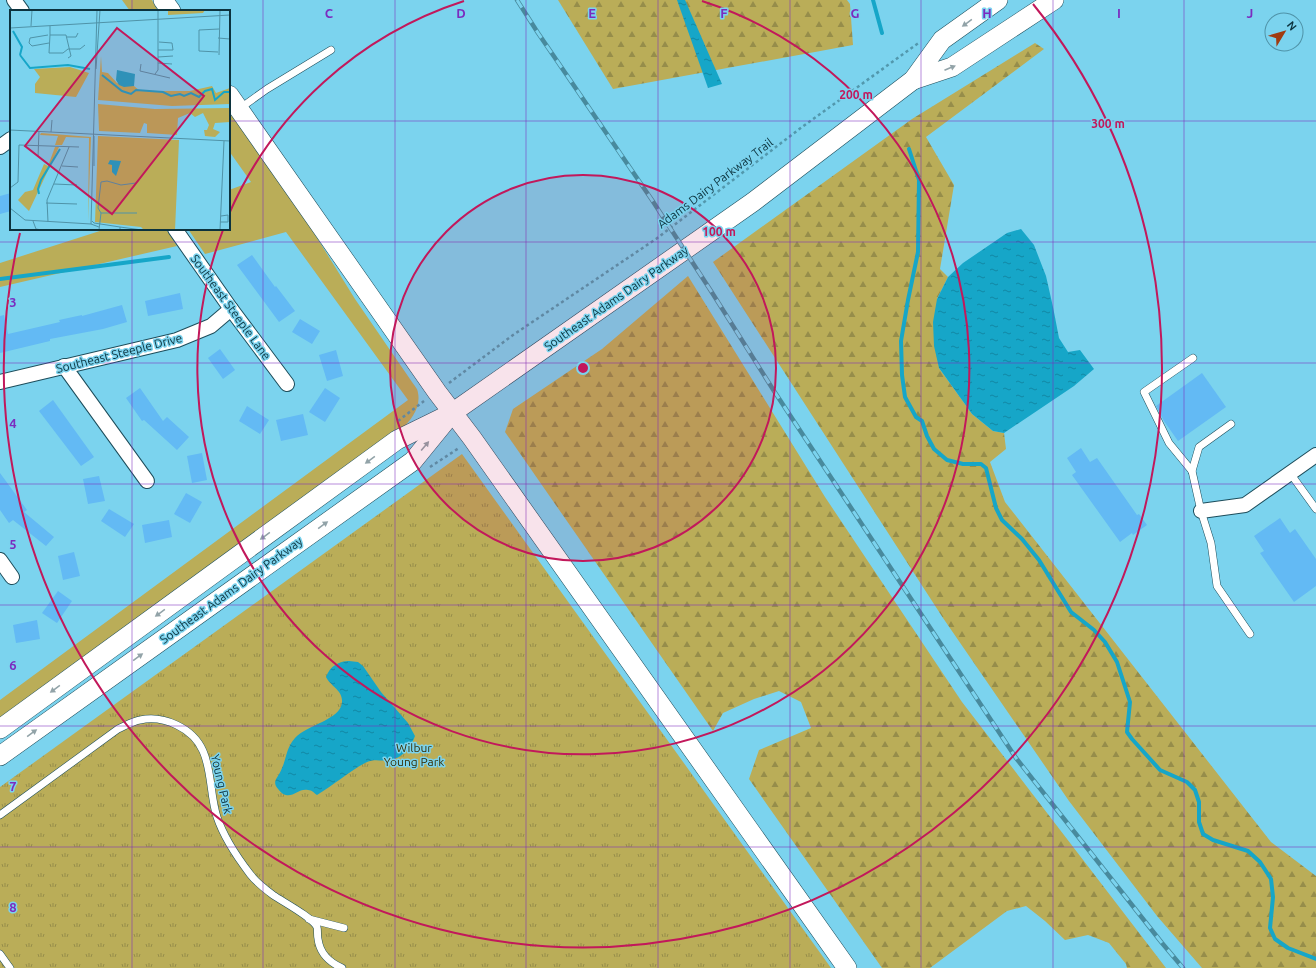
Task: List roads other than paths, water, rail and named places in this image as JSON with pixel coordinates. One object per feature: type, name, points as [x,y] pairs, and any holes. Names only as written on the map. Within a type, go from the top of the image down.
[{"type":"main road","points":[[164,0],[170,10]]},
{"type":"main road","name":"Southeast Adams Dairy Parkway","points":[[0,729],[397,440],[452,413],[753,202],[913,80],[942,40],[998,0]]},
{"type":"main road","name":"Southeast Adams Dairy Parkway","points":[[913,80],[952,68],[1054,0]]},
{"type":"main road","points":[[234,102],[452,413],[486,458],[847,968]]},
{"type":"main road","name":"Southeast Adams Dairy Parkway","points":[[0,756],[413,460],[452,413]]},
{"type":"street","points":[[14,0],[21,10]]},
{"type":"street","points":[[0,147],[10,141]]},
{"type":"street","name":"Southeast Steeple Lane","points":[[176,230],[287,384]]},
{"type":"street","name":"Southeast Steeple Drive","points":[[0,382],[177,340],[210,326],[232,309]]},
{"type":"street","points":[[64,366],[147,481]]},
{"type":"street","points":[[1201,511],[1245,505],[1316,455]]},
{"type":"street","points":[[0,560],[12,577]]},
{"type":"lane","points":[[234,102],[267,89],[331,50]]},
{"type":"lane","points":[[1192,358],[1144,392],[1169,443],[1192,471],[1201,511],[1211,543],[1217,586],[1250,634]]},
{"type":"lane","points":[[1192,471],[1199,447],[1231,424]]},
{"type":"lane","points":[[1290,473],[1316,509]]},
{"type":"lane","name":"Young Park","points":[[0,815],[118,729],[139,720],[153,718],[181,727],[195,738],[204,751],[217,817],[232,848],[251,876],[271,894],[308,918],[317,927],[318,942],[322,952],[330,962],[342,968]]},
{"type":"lane","points":[[308,918],[344,928]]},
{"type":"lane","points":[[0,954],[10,968]]},
{"type":"water","points":[[677,0],[685,0],[722,84],[708,88]]},
{"type":"water","points":[[1021,229],[1034,245],[1046,276],[1059,338],[1068,352],[1080,350],[1094,369],[1074,386],[1004,433],[993,431],[972,414],[939,368],[934,346],[933,322],[937,299],[948,277],[963,263],[1007,233]]},
{"type":"water","points":[[342,662],[358,662],[363,666],[381,692],[408,723],[415,736],[402,755],[394,759],[365,763],[317,795],[311,790],[301,790],[290,795],[283,794],[276,786],[275,781],[282,768],[288,749],[300,733],[330,718],[340,708],[342,698],[326,677],[332,667]]},
{"type":"waterway","points":[[873,0],[882,33]]},
{"type":"waterway","points":[[909,149],[919,180],[918,252],[901,341],[902,375],[905,397],[916,417],[922,421],[927,436],[934,449],[947,460],[963,464],[981,464],[986,468],[996,508],[1002,520],[1022,539],[1039,560],[1071,612],[1094,630],[1105,642],[1117,662],[1130,702],[1127,732],[1160,770],[1187,782],[1195,790],[1199,802],[1199,822],[1203,834],[1213,840],[1248,851],[1260,862],[1271,879],[1273,897],[1270,928],[1275,939],[1288,948],[1316,959]]},
{"type":"waterway","points":[[0,279],[169,257]]},
{"type":"railway","points":[[517,0],[652,200],[774,391],[1016,758],[1183,968]]},
{"type":"park label","name":"Wilbur Young Park","points":[[414,754]]}]
